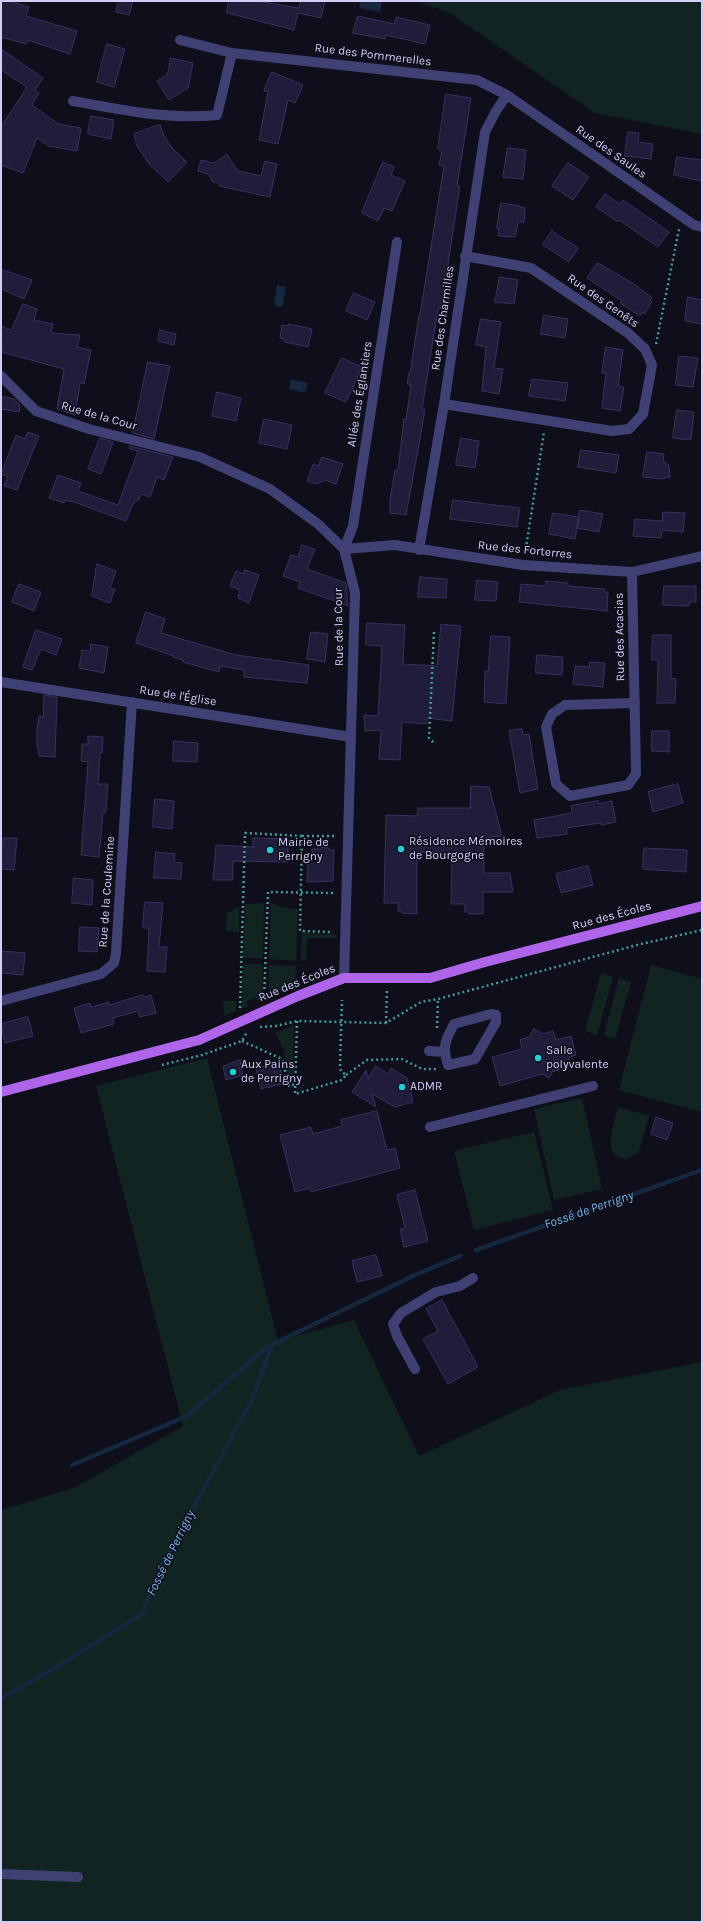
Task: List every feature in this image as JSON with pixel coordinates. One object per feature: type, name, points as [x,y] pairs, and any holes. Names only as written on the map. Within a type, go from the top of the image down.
[{"type":"main road","name":"Rue des Écoles","points":[[1,1092],[199,1040],[298,996],[344,978],[430,978],[485,962],[702,906]]},
{"type":"street","name":"Rue des Pommerelles","points":[[180,40],[232,53],[322,61],[476,80],[507,95]]},
{"type":"street","points":[[73,101],[132,111],[193,118],[218,115],[232,53]]},
{"type":"street","name":"Rue des Saules","points":[[507,95],[681,217],[694,225],[702,227]]},
{"type":"street","name":"Rue des Charmilles","points":[[419,550],[444,404],[465,256],[485,132],[496,111],[507,95]]},
{"type":"street","name":"Allée des Églantiers","points":[[344,549],[353,526],[397,242]]},
{"type":"street","name":"Rue des Genêts","points":[[465,256],[531,268],[628,333],[645,349],[652,365]]},
{"type":"street","points":[[444,404],[612,431],[629,429],[643,414],[652,365]]},
{"type":"street","name":"Rue de la Cour","points":[[1,376],[36,411],[89,429],[200,457],[270,489],[318,524],[344,549],[355,593],[344,978]]},
{"type":"street","name":"Rue des Forterres","points":[[344,549],[395,545],[419,550],[522,565],[632,572],[702,556]]},
{"type":"street","name":"Rue des Acacias","points":[[632,572],[635,702],[636,774],[628,785],[570,796],[556,784],[546,727],[552,714],[565,705],[635,702]]},
{"type":"street","name":"Rue de l'Église","points":[[1,682],[351,737]]},
{"type":"street","name":"Rue de la Coulemine","points":[[1,1001],[101,974],[114,963],[116,953],[132,702]]},
{"type":"street","points":[[491,1014],[496,1015],[496,1022],[475,1059],[448,1065],[437,1052],[454,1024],[491,1014]]},
{"type":"street","points":[[430,1127],[593,1086]]},
{"type":"street","points":[[414,1369],[397,1336],[393,1324],[401,1313],[436,1292],[460,1286],[474,1278]]},
{"type":"street","points":[[1,1874],[78,1877]]},
{"type":"path","points":[[652,365],[681,217]]},
{"type":"path","points":[[522,565],[546,420]]},
{"type":"path","points":[[434,632],[429,738],[434,743]]},
{"type":"path","points":[[240,1012],[245,833],[302,836],[341,836]]},
{"type":"path","points":[[302,836],[300,930],[336,932]]},
{"type":"path","points":[[264,1001],[268,892],[337,894]]},
{"type":"path","points":[[258,1027],[276,1026],[297,1021],[386,1022],[421,1002],[438,999],[637,945],[702,930]]},
{"type":"path","points":[[386,1022],[388,978]]},
{"type":"path","points":[[437,1029],[438,999]]},
{"type":"path","points":[[342,1000],[340,1067],[341,1071],[346,1075]]},
{"type":"path","points":[[297,1021],[295,1094],[342,1080],[346,1075],[367,1060],[402,1059],[422,1069],[436,1070],[437,1052]]},
{"type":"path","points":[[162,1065],[202,1055],[242,1041],[248,1031],[253,1029]]},
{"type":"path","points":[[242,1041],[282,1059],[288,1086],[295,1084]]},
{"type":"green space","points":[[414,1],[702,1],[702,134],[595,113],[448,12]]},
{"type":"green space","points":[[264,903],[263,958],[243,958],[245,904]]},
{"type":"green space","points":[[271,903],[284,908],[298,909],[296,961],[269,959]]},
{"type":"green space","points":[[239,906],[239,932],[226,931],[227,913]]},
{"type":"green space","points":[[302,933],[337,934],[337,938],[307,938],[306,961],[301,961]]},
{"type":"green space","points":[[243,964],[263,964],[262,999],[257,1000],[256,998],[247,1001],[248,1006],[242,1008]]},
{"type":"green space","points":[[269,965],[296,966],[295,986],[268,997]]},
{"type":"green space","points":[[651,965],[702,979],[702,1112],[619,1090]]},
{"type":"green space","points":[[601,973],[613,977],[597,1035],[585,1031]]},
{"type":"green space","points":[[619,978],[631,982],[615,1039],[604,1035]]},
{"type":"green space","points":[[223,1001],[236,1001],[236,1011],[224,1016]]},
{"type":"green space","points":[[294,1025],[293,1079],[289,1078],[284,1050],[275,1033]]},
{"type":"green space","points":[[207,1058],[278,1341],[354,1320],[419,1456],[560,1390],[702,1362],[702,1922],[1,1922],[1,1510],[74,1488],[183,1426],[96,1086]]},
{"type":"green space","points":[[582,1098],[602,1189],[554,1200],[534,1109]]},
{"type":"green space","points":[[618,1107],[649,1116],[639,1151],[628,1159],[619,1157],[614,1153],[611,1147],[612,1131]]},
{"type":"green space","points":[[534,1132],[553,1210],[474,1230],[454,1151]]},
{"type":"water","points":[[361,1],[382,2],[380,12],[359,8]]},
{"type":"water","points":[[277,285],[286,287],[283,305],[279,308],[274,304]]},
{"type":"water","points":[[291,379],[308,383],[305,393],[289,389]]},
{"type":"building","points":[[1,1],[9,1],[29,7],[26,16],[77,31],[70,54],[28,40],[26,44],[1,37]]},
{"type":"building","points":[[119,1],[133,1],[129,15],[116,12]]},
{"type":"building","points":[[229,1],[257,1],[299,8],[301,1],[325,1],[321,18],[298,13],[294,30],[227,13]]},
{"type":"building","points":[[358,16],[394,24],[396,17],[430,25],[425,44],[386,35],[385,39],[353,33]]},
{"type":"building","points":[[107,44],[125,49],[114,87],[97,82]]},
{"type":"building","points":[[1,49],[43,78],[35,90],[39,93],[32,105],[58,124],[81,128],[77,151],[49,146],[37,138],[23,173],[1,165],[1,127],[27,87],[1,70]]},
{"type":"building","points":[[171,58],[193,63],[188,88],[169,100],[157,81],[167,75]]},
{"type":"building","points":[[272,72],[303,85],[295,103],[288,100],[278,144],[259,140],[268,92],[264,91]]},
{"type":"building","points":[[446,94],[471,98],[457,186],[460,186],[441,309],[438,309],[422,409],[425,409],[406,515],[390,513],[390,500],[395,470],[398,470],[404,419],[406,420],[411,385],[407,384],[420,315],[444,166],[439,165],[442,150],[438,149]]},
{"type":"building","points":[[91,116],[114,120],[111,139],[88,134]]},
{"type":"building","points":[[160,125],[164,136],[172,148],[187,162],[168,182],[150,165],[137,146],[134,134]]},
{"type":"building","points":[[628,132],[639,133],[638,142],[653,144],[651,159],[625,156]]},
{"type":"building","points":[[508,148],[526,150],[523,179],[503,177]]},
{"type":"building","points":[[227,155],[238,171],[261,176],[265,161],[277,164],[270,197],[219,186],[220,183],[213,182],[208,174],[198,171],[201,160],[213,163]]},
{"type":"building","points":[[677,157],[702,160],[702,181],[674,175]]},
{"type":"building","points":[[383,162],[394,167],[391,175],[405,181],[392,211],[384,208],[378,221],[362,213]]},
{"type":"building","points":[[568,163],[589,177],[573,200],[552,186]]},
{"type":"building","points":[[605,194],[620,204],[623,200],[669,232],[658,247],[619,220],[618,222],[596,207]]},
{"type":"building","points":[[501,203],[525,208],[524,222],[518,222],[515,237],[498,236],[499,228],[497,228]]},
{"type":"building","points":[[552,231],[578,248],[569,262],[543,245]]},
{"type":"building","points":[[598,263],[634,284],[652,298],[650,300],[652,302],[644,314],[642,312],[640,316],[620,303],[622,301],[587,278]]},
{"type":"building","points":[[1,269],[32,280],[24,299],[1,289]]},
{"type":"building","points":[[500,277],[518,280],[514,304],[495,302]]},
{"type":"building","points":[[354,293],[375,302],[367,320],[346,311]]},
{"type":"building","points":[[688,297],[702,300],[702,324],[685,321]]},
{"type":"building","points":[[23,304],[37,309],[34,320],[53,324],[51,333],[80,335],[77,347],[91,350],[84,384],[80,383],[75,415],[57,409],[64,369],[1,352],[1,326],[11,330]]},
{"type":"building","points":[[544,315],[568,319],[565,338],[541,334]]},
{"type":"building","points":[[481,319],[501,322],[494,368],[503,369],[499,394],[482,391],[486,347],[476,345]]},
{"type":"building","points":[[289,324],[312,329],[308,347],[285,342],[285,340],[280,338],[282,325],[288,326]]},
{"type":"building","points":[[160,330],[176,334],[174,345],[158,341]]},
{"type":"building","points":[[606,347],[623,350],[618,386],[624,387],[620,411],[602,408],[606,373],[602,373]]},
{"type":"building","points":[[679,356],[698,358],[693,387],[676,385]]},
{"type":"building","points":[[342,358],[362,367],[346,402],[325,393]]},
{"type":"building","points":[[148,362],[170,366],[154,439],[133,433]]},
{"type":"building","points":[[532,379],[568,383],[565,401],[529,396]]},
{"type":"building","points":[[217,392],[241,398],[236,421],[212,416]]},
{"type":"building","points":[[1,396],[14,399],[20,405],[19,412],[1,409]]},
{"type":"building","points":[[677,410],[694,412],[691,440],[673,438]]},
{"type":"building","points":[[264,419],[292,425],[287,449],[259,443]]},
{"type":"building","points":[[28,432],[39,436],[17,490],[4,486],[8,477],[1,474],[16,435],[25,439]]},
{"type":"building","points":[[100,438],[113,442],[101,474],[88,469]]},
{"type":"building","points":[[461,438],[479,441],[475,468],[456,465]]},
{"type":"building","points":[[130,446],[173,457],[164,480],[157,477],[150,497],[141,494],[139,500],[136,500],[131,508],[126,521],[74,502],[65,500],[64,503],[49,498],[58,475],[81,483],[78,491],[118,505],[138,451],[130,449]]},
{"type":"building","points":[[581,450],[619,455],[616,473],[578,467]]},
{"type":"building","points":[[647,452],[664,454],[663,461],[666,462],[666,466],[669,465],[670,477],[661,479],[643,477]]},
{"type":"building","points":[[322,457],[343,464],[336,484],[325,480],[317,484],[307,481],[313,464],[318,466]]},
{"type":"building","points":[[453,500],[520,508],[517,527],[450,519]]},
{"type":"building","points":[[580,510],[603,514],[599,532],[577,528]]},
{"type":"building","points":[[663,512],[685,513],[683,532],[662,530],[661,538],[633,536],[635,519],[662,521]]},
{"type":"building","points":[[553,513],[579,517],[575,539],[549,534]]},
{"type":"building","points":[[302,545],[315,549],[307,569],[346,583],[348,606],[298,588],[300,582],[283,576],[291,555],[298,557]]},
{"type":"building","points":[[97,564],[116,571],[110,588],[115,589],[110,603],[92,596]]},
{"type":"building","points":[[245,570],[259,575],[249,603],[238,598],[240,590],[230,586],[236,571],[244,574]]},
{"type":"building","points":[[420,577],[447,579],[446,598],[418,597]]},
{"type":"building","points":[[477,580],[498,582],[496,601],[475,600]]},
{"type":"building","points":[[546,581],[568,583],[568,586],[604,589],[604,592],[608,592],[607,611],[519,602],[521,584],[546,586]]},
{"type":"building","points":[[19,584],[41,592],[34,611],[12,602]]},
{"type":"building","points":[[664,586],[696,586],[696,602],[690,602],[689,606],[663,605]]},
{"type":"building","points":[[146,612],[165,619],[161,633],[236,655],[309,665],[307,683],[244,677],[244,670],[220,666],[219,672],[183,662],[183,660],[173,657],[174,656],[136,643]]},
{"type":"building","points":[[367,623],[405,625],[403,664],[437,666],[441,624],[461,626],[452,721],[427,718],[427,724],[402,722],[400,760],[379,759],[381,730],[365,731],[364,715],[378,716],[382,646],[366,645]]},
{"type":"building","points":[[36,630],[62,639],[56,655],[41,649],[32,670],[23,667]]},
{"type":"building","points":[[311,632],[328,634],[325,662],[307,659]]},
{"type":"building","points":[[653,635],[671,635],[671,678],[676,679],[675,703],[657,703],[658,660],[652,660]]},
{"type":"building","points":[[491,636],[510,637],[506,704],[484,702],[485,671],[488,671]]},
{"type":"building","points":[[91,644],[108,647],[104,673],[79,668],[82,650],[90,651]]},
{"type":"building","points":[[537,655],[563,657],[562,675],[536,673]]},
{"type":"building","points":[[590,662],[605,663],[603,687],[573,684],[575,666],[589,667]]},
{"type":"building","points":[[44,695],[57,697],[55,757],[39,756],[39,750],[37,749],[37,729],[39,716],[43,717]]},
{"type":"building","points":[[522,729],[523,735],[529,734],[538,789],[520,793],[509,731]]},
{"type":"building","points":[[652,731],[669,731],[669,752],[652,751]]},
{"type":"building","points":[[88,736],[103,737],[102,753],[100,753],[98,784],[108,784],[106,812],[103,812],[99,857],[81,855],[88,762],[81,761],[82,744],[88,744]]},
{"type":"building","points":[[174,741],[198,743],[197,762],[173,761]]},
{"type":"building","points":[[678,784],[683,803],[653,812],[648,792]]},
{"type":"building","name":"Résidence Mémoires de Bourgogne","points":[[471,786],[489,787],[502,836],[490,837],[489,845],[484,845],[484,873],[510,873],[513,892],[483,892],[483,914],[469,914],[469,912],[465,912],[465,904],[451,904],[452,852],[417,852],[417,914],[402,913],[402,911],[398,911],[398,903],[384,903],[386,815],[417,816],[418,808],[470,808]]},
{"type":"building","points":[[155,799],[174,801],[172,829],[153,827]]},
{"type":"building","points":[[598,801],[599,804],[612,801],[616,822],[566,828],[567,834],[537,838],[534,820],[572,813],[571,806]]},
{"type":"building","points":[[3,838],[17,838],[14,870],[1,869],[1,844],[3,845]]},
{"type":"building","points":[[253,838],[288,839],[288,862],[233,861],[233,880],[213,880],[216,845],[253,847]]},
{"type":"building","points":[[318,847],[334,850],[333,881],[307,882],[308,857],[312,857],[312,849],[317,849]]},
{"type":"building","points":[[644,848],[687,850],[686,872],[643,869]]},
{"type":"building","points":[[156,852],[175,854],[174,862],[182,863],[181,879],[154,878]]},
{"type":"building","points":[[588,866],[593,885],[561,893],[556,874]]},
{"type":"building","points":[[74,878],[93,880],[92,905],[72,903]]},
{"type":"building","points":[[145,902],[163,903],[159,947],[167,947],[165,972],[147,971],[149,928],[143,928]]},
{"type":"building","points":[[80,927],[99,928],[97,952],[79,951]]},
{"type":"building","points":[[1,951],[25,953],[23,975],[1,973]]},
{"type":"building","points":[[143,995],[144,997],[151,995],[156,1013],[140,1017],[138,1011],[113,1018],[114,1024],[81,1033],[74,1008],[90,1003],[91,1007],[109,1002],[109,1005]]},
{"type":"building","points":[[28,1017],[33,1036],[5,1043],[1,1024]]},
{"type":"building","name":"Salle polyvalente","points":[[534,1029],[543,1034],[553,1031],[556,1040],[571,1036],[576,1055],[570,1057],[564,1068],[552,1072],[549,1078],[542,1074],[500,1086],[492,1057],[522,1049],[520,1040],[529,1037]]},
{"type":"building","name":"Aux Pains de Perrigny","points":[[240,1060],[243,1075],[226,1080],[223,1067]]},
{"type":"building","points":[[279,1063],[284,1083],[261,1089],[256,1069]]},
{"type":"building","points":[[376,1066],[388,1074],[391,1068],[407,1078],[413,1102],[395,1107],[372,1094],[376,1107],[352,1092],[366,1070],[368,1078]]},
{"type":"building","points":[[377,1111],[387,1150],[395,1148],[400,1168],[311,1192],[310,1188],[295,1192],[280,1135],[311,1127],[313,1134],[342,1126],[341,1120]]},
{"type":"building","points":[[656,1117],[673,1123],[667,1140],[651,1134]]},
{"type":"building","points":[[415,1190],[428,1241],[404,1247],[400,1229],[405,1228],[397,1195]]},
{"type":"building","points":[[376,1255],[382,1276],[357,1282],[352,1261]]},
{"type":"building","points":[[442,1300],[478,1367],[448,1384],[423,1339],[438,1331],[426,1309]]},
{"type":"waterway","name":"Fossé de Perrigny","points":[[476,1250],[702,1170]]},
{"type":"waterway","name":"Fossé de Perrigny","points":[[72,1465],[187,1416],[267,1347],[413,1276],[460,1256]]},
{"type":"waterway","name":"Fossé de Perrigny","points":[[1,1698],[50,1671],[142,1614],[161,1567],[252,1400],[272,1344]]},
{"type":"place","name":"Résidence Mémoires de Bourgogne","points":[[401,849]]},
{"type":"place","name":"Mairie de Perrigny","points":[[270,850]]},
{"type":"place","name":"Salle polyvalente","points":[[538,1058]]},
{"type":"place","name":"Aux Pains de Perrigny","points":[[233,1072]]},
{"type":"place","name":"ADMR","points":[[402,1087]]}]
